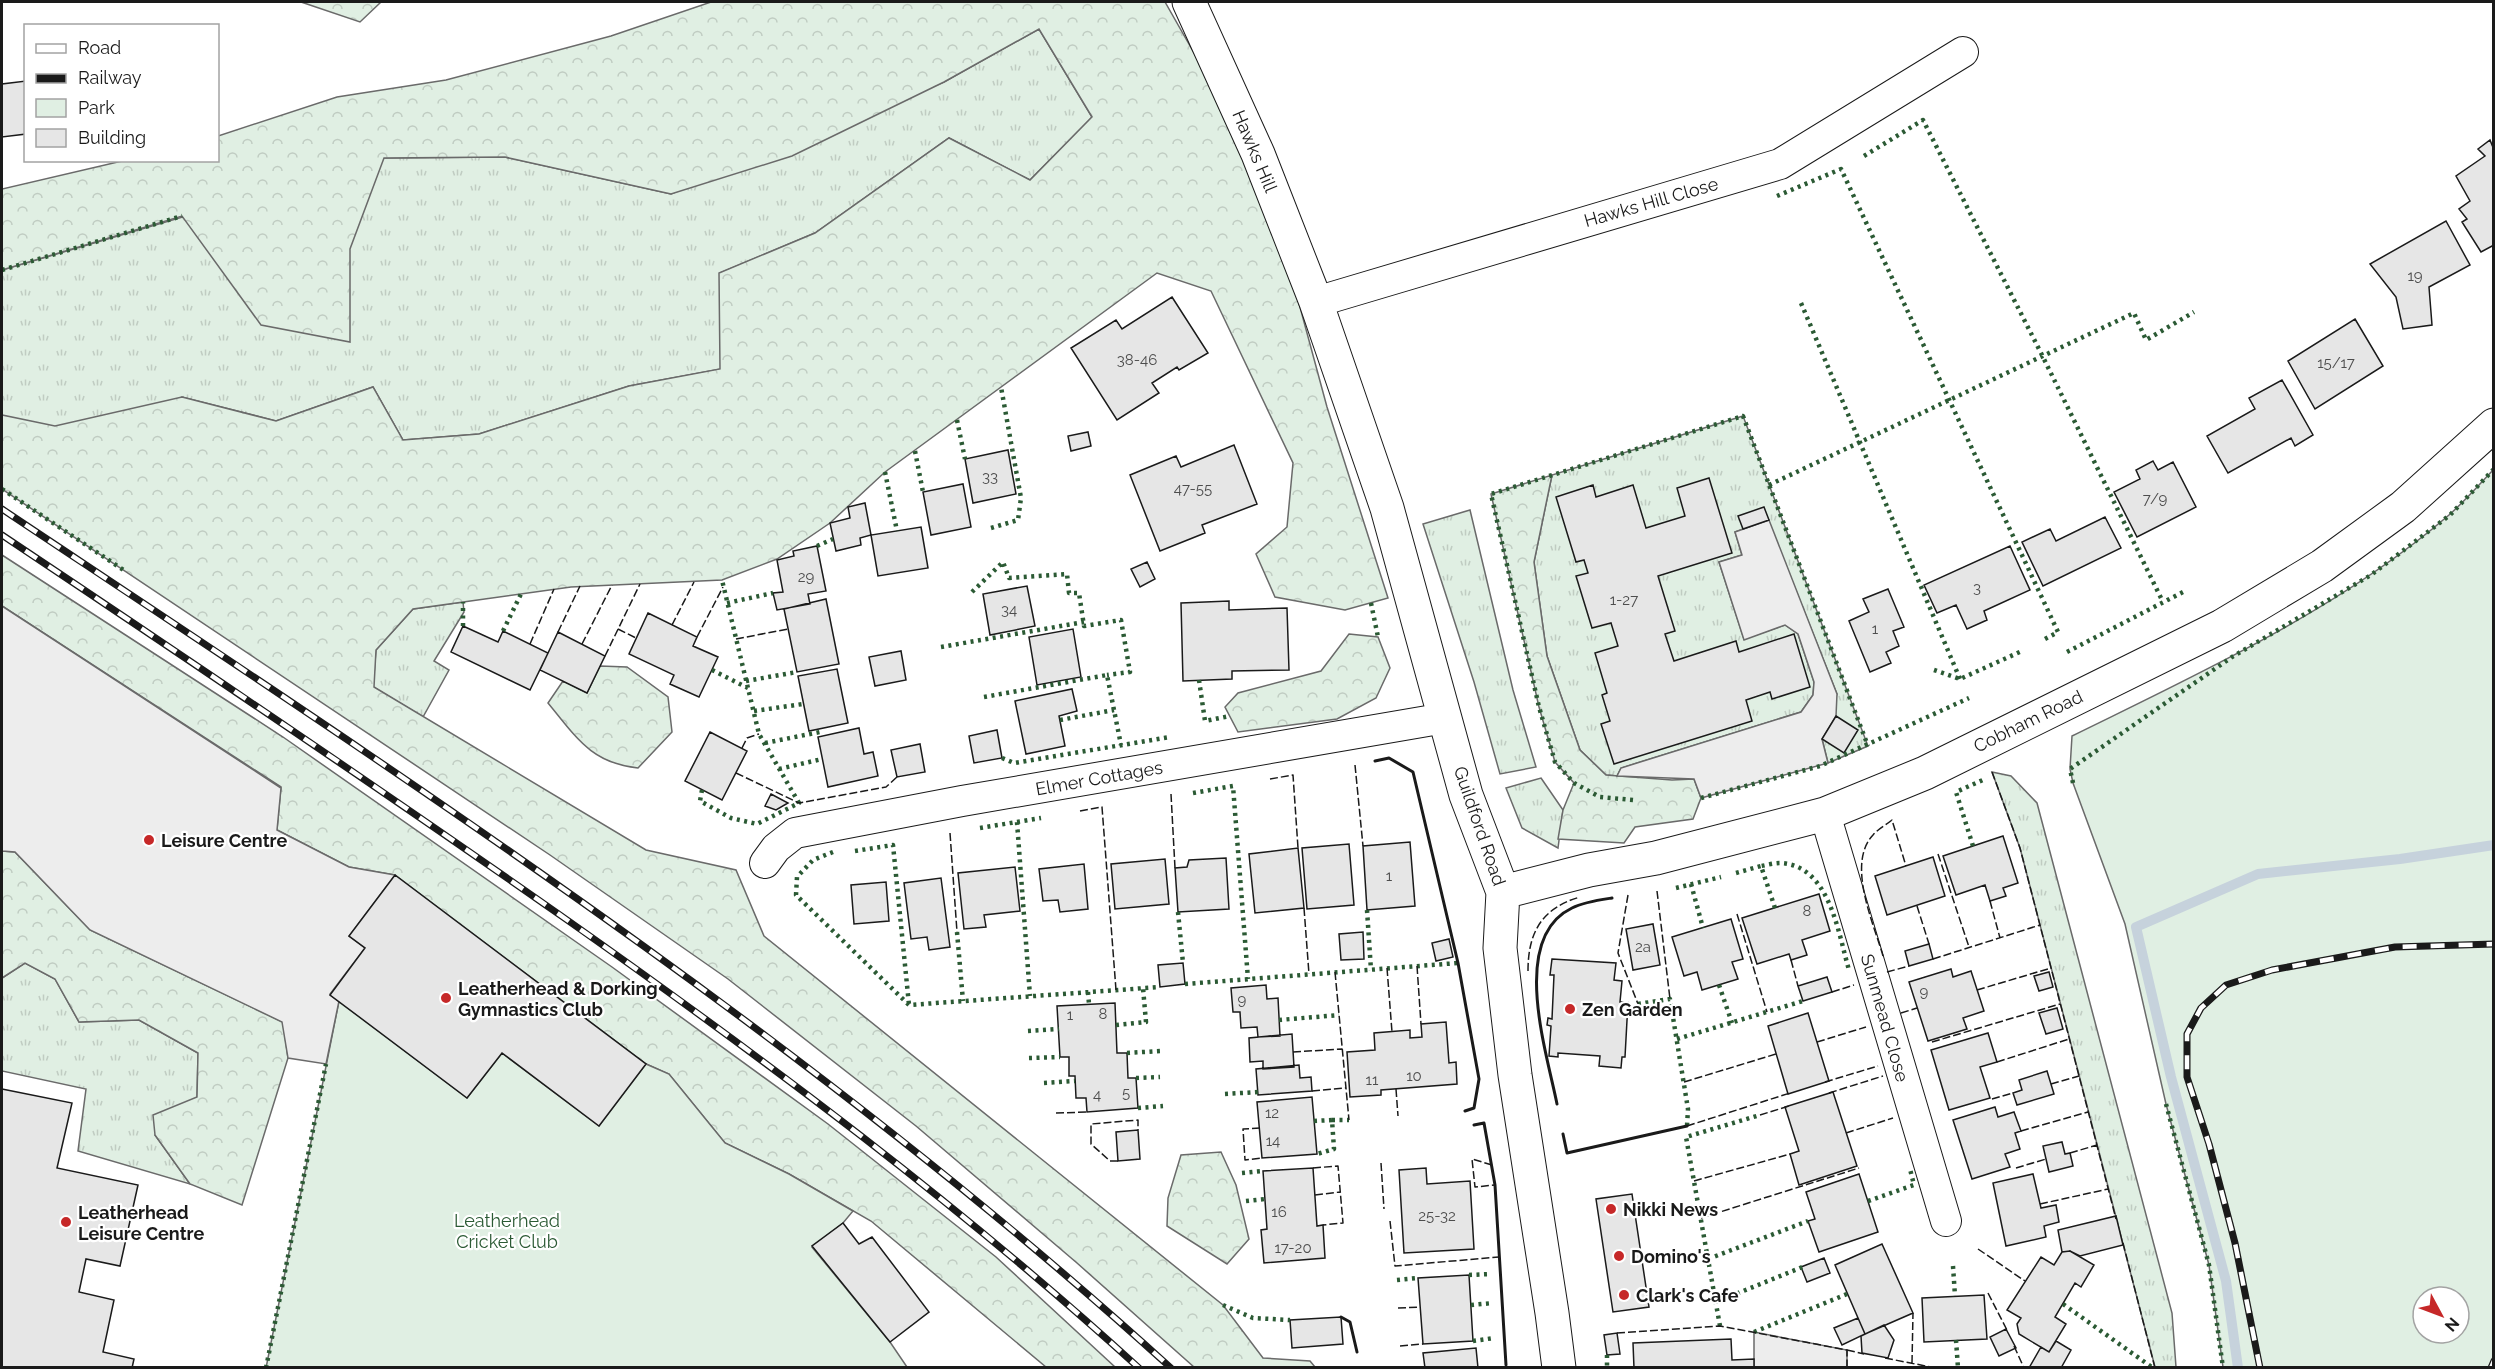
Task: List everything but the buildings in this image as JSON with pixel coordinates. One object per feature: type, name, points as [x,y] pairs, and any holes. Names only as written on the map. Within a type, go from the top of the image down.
[{"type":"main road","name":"Hawks Hill","points":[[1189,2],[1258,154],[1316,302]]},
{"type":"main road","name":"Guildford Road","points":[[1316,302],[1387,508],[1466,795],[1503,892],[1500,948],[1511,1040],[1559,1368]]},
{"type":"main road","name":"Cobham Road","points":[[1503,892],[1589,870],[1656,858],[1825,814],[1925,773],[2232,620],[2322,566],[2403,507],[2493,425]]},
{"type":"street","name":"Hawks Hill Close","points":[[1316,302],[1780,164],[1963,52]]},
{"type":"street","name":"Elmer Cottages","points":[[765,863],[776,848],[795,833],[962,801],[1445,718]]},
{"type":"street","name":"Sunmead Close","points":[[1825,814],[1946,1221]]},
{"type":"green space","points":[[301,2],[381,2],[360,22]]},
{"type":"green space","points":[[711,2],[1165,2],[1239,132],[1287,259],[1327,407],[1388,598],[1345,610],[1275,597],[1256,554],[1287,527],[1293,463],[1211,291],[1157,273],[885,472],[830,523],[777,559],[722,580],[571,587],[413,609],[376,650],[374,687],[646,850],[736,870],[764,936],[1223,1305],[1263,1358],[1310,1361],[1315,1367],[1194,1367],[1077,1263],[916,1126],[728,979],[550,855],[2,489],[2,415],[55,426],[182,397],[276,421],[373,387],[403,440],[479,434],[629,386],[720,369],[719,273],[815,233],[949,138],[1030,180],[1092,117],[1039,29],[944,82],[792,156],[671,194],[505,157],[384,158],[350,249],[350,342],[261,325],[182,216],[2,270],[2,189],[118,162],[219,162],[219,136],[337,97],[446,80],[611,36]]},
{"type":"green space","points":[[1039,29],[1092,117],[1030,180],[949,138],[815,233],[720,273],[721,369],[629,386],[479,434],[403,440],[373,387],[276,421],[182,397],[2,489],[2,270],[384,158],[505,157],[671,194],[944,82]]},
{"type":"green space","points":[[1743,416],[1868,746],[1828,763],[1822,739],[1837,694],[1768,520],[1735,532],[1742,555],[1719,562],[1744,639],[1785,625],[1798,634],[1814,682],[1813,695],[1801,712],[1621,768],[1617,776],[1606,775],[1580,750],[1547,656],[1534,562],[1552,475]]},
{"type":"green space","points":[[2493,470],[2493,1367],[2223,1367],[2209,1265],[2166,1104],[2125,924],[2073,783],[2070,769],[2072,736],[2219,663],[2316,610],[2407,549],[2466,499]]},
{"type":"green space","points":[[1552,475],[1534,562],[1547,656],[1580,750],[1606,775],[1672,780],[1694,779],[1701,798],[1693,819],[1635,827],[1624,843],[1558,839],[1563,810],[1574,783],[1555,762],[1539,707],[1491,494]]},
{"type":"green space","points":[[1470,510],[1513,690],[1536,767],[1500,774],[1474,682],[1423,524]]},
{"type":"green space","points":[[2,555],[283,737],[612,967],[828,1124],[996,1257],[1115,1367],[1046,1367],[871,1221],[789,1174],[725,1143],[669,1074],[646,1064],[395,875],[349,867],[277,830],[281,787],[2,606]]},
{"type":"green space","points":[[463,602],[464,612],[434,661],[449,670],[423,717],[373,687],[376,650],[413,609]]},
{"type":"green space","points":[[1349,634],[1378,637],[1390,668],[1376,698],[1337,719],[1238,732],[1225,707],[1238,693],[1321,671]]},
{"type":"green space","points":[[600,666],[627,667],[668,697],[672,732],[638,768],[608,761],[596,754],[576,737],[548,703],[563,681],[587,693]]},
{"type":"green space","points":[[1992,772],[2011,776],[2037,803],[2172,1313],[2176,1367],[2155,1367],[2020,848]]},
{"type":"green space","points":[[1541,778],[1563,810],[1558,848],[1522,828],[1506,788]]},
{"type":"green space","points":[[2,851],[15,852],[90,930],[283,1022],[288,1058],[242,1205],[190,1184],[155,1135],[153,1115],[197,1097],[198,1053],[139,1020],[79,1022],[55,979],[25,963],[2,978]]},
{"type":"green space","points":[[25,963],[55,979],[79,1022],[139,1020],[198,1053],[197,1097],[155,1135],[190,1184],[78,1151],[86,1089],[2,1071],[2,978]]},
{"type":"green space","name":"Leatherhead Cricket Club","points":[[339,1001],[467,1098],[502,1053],[599,1126],[646,1064],[669,1074],[725,1143],[789,1174],[853,1211],[843,1223],[812,1247],[890,1342],[907,1367],[266,1368]]},
{"type":"green space","points":[[1221,1152],[1236,1185],[1249,1239],[1227,1264],[1167,1226],[1168,1198],[1181,1155]]},
{"type":"shaded area","points":[[1769,520],[1837,694],[1836,716],[1822,739],[1828,763],[1701,798],[1694,779],[1617,776],[1621,768],[1801,712],[1813,695],[1814,682],[1798,634],[1785,625],[1744,640],[1719,562],[1742,555],[1735,532]]},
{"type":"shaded area","name":"Leisure Centre","points":[[2,606],[281,788],[277,830],[349,867],[395,875],[349,936],[365,948],[330,994],[339,1001],[326,1064],[288,1058],[282,1022],[90,930],[15,852],[2,851]]},
{"type":"shaded area","points":[[1754,1332],[1847,1350],[1847,1367],[1754,1367]]},
{"type":"waterway","points":[[2238,1368],[2226,1281],[2171,1077],[2136,927],[2258,874],[2400,859],[2494,845]]},
{"type":"railway","points":[[2,509],[454,813],[603,917],[749,1024],[893,1134],[1034,1248],[1171,1368]]},
{"type":"railway","points":[[2,535],[429,824],[717,1027],[932,1192],[1002,1249],[1139,1368]]},
{"type":"railway","points":[[2260,1368],[2235,1243],[2209,1144],[2187,1077],[2187,1034],[2201,1008],[2226,985],[2272,970],[2395,947],[2494,944]]},
{"type":"railway","points":[[2491,1368],[2494,1361]]},
{"type":"hedge","points":[[1864,156],[1923,120],[2163,602]]},
{"type":"hedge","points":[[1777,196],[1841,169],[2058,632],[2043,640]]},
{"type":"hedge","points":[[2,270],[182,216]]},
{"type":"hedge","points":[[1801,303],[1960,679]]},
{"type":"hedge","points":[[1769,485],[2134,313],[2146,340],[2194,312]]},
{"type":"hedge","points":[[991,528],[1018,520],[1021,498],[1001,387]]},
{"type":"hedge","points":[[1633,800],[1600,797],[1574,783],[1555,762],[1539,707],[1491,494],[1743,416],[1868,746]]},
{"type":"hedge","points":[[957,420],[965,459]]},
{"type":"hedge","points":[[915,451],[923,492]]},
{"type":"hedge","points":[[2073,783],[2070,769],[2232,657],[2371,575],[2450,515],[2494,469]]},
{"type":"hedge","points":[[885,472],[897,531]]},
{"type":"hedge","points":[[2,489],[125,571]]},
{"type":"hedge","points":[[817,546],[833,539]]},
{"type":"hedge","points":[[972,592],[1003,562],[1009,578],[1067,574],[1069,593],[1079,593],[1084,626],[1121,620],[1130,672],[1107,675]]},
{"type":"hedge","points":[[702,790],[700,801],[731,818],[757,824],[799,803],[759,734],[722,580]]},
{"type":"hedge","points":[[2067,652],[2185,591]]},
{"type":"hedge","points":[[727,603],[773,593]]},
{"type":"hedge","points":[[503,631],[521,594]]},
{"type":"hedge","points":[[463,602],[463,626]]},
{"type":"hedge","points":[[1371,603],[1378,637]]},
{"type":"hedge","points":[[941,647],[1084,622]]},
{"type":"hedge","points":[[1934,670],[1960,679],[2022,651]]},
{"type":"hedge","points":[[712,670],[748,688]]},
{"type":"hedge","points":[[746,681],[797,672]]},
{"type":"hedge","points":[[984,697],[1107,675],[1121,745]]},
{"type":"hedge","points":[[1199,680],[1205,721],[1230,716]]},
{"type":"hedge","points":[[1701,798],[1820,766],[1969,698]]},
{"type":"hedge","points":[[754,711],[803,704]]},
{"type":"hedge","points":[[1060,720],[1114,710]]},
{"type":"hedge","points":[[765,743],[820,732]]},
{"type":"hedge","points":[[1002,758],[1014,763],[1170,737]]},
{"type":"hedge","points":[[779,769],[822,759]]},
{"type":"hedge","points":[[1973,846],[1956,792],[1985,779]]},
{"type":"hedge","points":[[1193,793],[1233,786],[1248,979]]},
{"type":"hedge","points":[[980,828],[1041,818]]},
{"type":"hedge","points":[[1017,822],[1030,996]]},
{"type":"hedge","points":[[855,851],[893,845],[909,1005]]},
{"type":"hedge","points":[[833,852],[813,860],[797,877],[796,895],[909,1005],[1160,987]]},
{"type":"hedge","points":[[1775,908],[1761,866],[1780,863],[1797,867],[1810,875],[1821,888],[1836,920],[1849,970]]},
{"type":"hedge","points":[[1736,873],[1761,866]]},
{"type":"hedge","points":[[1676,888],[1721,877]]},
{"type":"hedge","points":[[1691,884],[1703,928]]},
{"type":"hedge","points":[[1367,910],[1371,970]]},
{"type":"hedge","points":[[1178,912],[1183,963]]},
{"type":"hedge","points":[[957,932],[963,1001]]},
{"type":"hedge","points":[[1185,984],[1458,963]]},
{"type":"hedge","points":[[1719,985],[1732,1023]]},
{"type":"hedge","points":[[1116,1025],[1146,1022],[1143,988]]},
{"type":"hedge","points":[[1088,992],[1089,1004]]},
{"type":"hedge","points":[[1638,1004],[1670,999],[1688,1109],[1687,1126]]},
{"type":"hedge","points":[[1677,1039],[1803,1001]]},
{"type":"hedge","points":[[1279,1020],[1339,1015]]},
{"type":"hedge","points":[[1028,1031],[1059,1029]]},
{"type":"hedge","points":[[1127,1053],[1160,1051]]},
{"type":"hedge","points":[[1029,1058],[1060,1057]]},
{"type":"hedge","points":[[266,1368],[326,1064]]},
{"type":"hedge","points":[[1136,1078],[1160,1077]]},
{"type":"hedge","points":[[1044,1083],[1075,1081]]},
{"type":"hedge","points":[[1225,1094],[1258,1092]]},
{"type":"hedge","points":[[2166,1104],[2209,1265],[2223,1368]]},
{"type":"hedge","points":[[1138,1108],[1163,1106]]},
{"type":"hedge","points":[[1720,1326],[1686,1137],[1760,1115]]},
{"type":"hedge","points":[[1332,1120],[1349,1120]]},
{"type":"hedge","points":[[1314,1121],[1332,1120],[1334,1149],[1317,1154]]},
{"type":"hedge","points":[[1868,1201],[1914,1185],[1910,1169]]},
{"type":"hedge","points":[[1242,1173],[1263,1171]]},
{"type":"hedge","points":[[1246,1201],[1265,1199]]},
{"type":"hedge","points":[[1708,1259],[1808,1221]]},
{"type":"hedge","points":[[1716,1302],[1805,1266]]},
{"type":"hedge","points":[[1953,1266],[1955,1296]]},
{"type":"hedge","points":[[1469,1275],[1490,1274]]},
{"type":"hedge","points":[[1397,1280],[1418,1278]]},
{"type":"hedge","points":[[1754,1332],[1847,1294]]},
{"type":"hedge","points":[[1471,1305],[1493,1303]]},
{"type":"hedge","points":[[2063,1304],[2153,1368]]},
{"type":"hedge","points":[[1223,1305],[1253,1318],[1290,1320]]},
{"type":"hedge","points":[[1473,1341],[1494,1338]]},
{"type":"hedge","points":[[1956,1340],[1958,1368]]},
{"type":"hedge","points":[[1607,1355],[1607,1368]]},
{"type":"fence","points":[[672,625],[694,582]]},
{"type":"fence","points":[[605,656],[640,584]]},
{"type":"fence","points":[[582,644],[612,585]]},
{"type":"fence","points":[[558,632],[580,586]]},
{"type":"fence","points":[[697,637],[723,587]]},
{"type":"fence","points":[[530,644],[554,589]]},
{"type":"fence","points":[[618,629],[636,638]]},
{"type":"fence","points":[[736,639],[788,629]]},
{"type":"fence","points":[[742,748],[747,738],[759,734]]},
{"type":"fence","points":[[1355,765],[1363,846]]},
{"type":"fence","points":[[1992,772],[2020,848],[2116,1219]]},
{"type":"fence","points":[[736,773],[799,803],[886,787],[897,777]]},
{"type":"fence","points":[[1270,779],[1293,775],[1298,848]]},
{"type":"fence","points":[[1171,794],[1175,868]]},
{"type":"fence","points":[[1080,811],[1102,807],[1116,990]]},
{"type":"fence","points":[[1883,956],[1864,894],[1862,862],[1865,847],[1873,835],[1892,820],[1906,866]]},
{"type":"fence","points":[[950,833],[957,932]]},
{"type":"fence","points":[[1938,854],[1969,947]]},
{"type":"fence","points":[[1657,891],[1670,999]]},
{"type":"fence","points":[[1628,895],[1618,953],[1638,1004]]},
{"type":"fence","points":[[1528,971],[1534,933],[1540,924],[1556,908],[1580,897]]},
{"type":"fence","points":[[1990,901],[2000,938]]},
{"type":"fence","points":[[1917,906],[1929,944]]},
{"type":"fence","points":[[1304,908],[1309,974]]},
{"type":"fence","points":[[1737,914],[1767,1012]]},
{"type":"fence","points":[[1933,959],[2040,925]]},
{"type":"fence","points":[[1791,960],[1798,986]]},
{"type":"fence","points":[[1417,966],[1421,1024]]},
{"type":"fence","points":[[1887,972],[1909,966]]},
{"type":"fence","points":[[1387,968],[1392,1032]]},
{"type":"fence","points":[[1977,990],[2051,968]]},
{"type":"fence","points":[[1335,972],[1349,1120]]},
{"type":"fence","points":[[1832,992],[1854,985]]},
{"type":"fence","points":[[1932,1042],[2060,1004]]},
{"type":"fence","points":[[1901,1013],[1917,1008]]},
{"type":"fence","points":[[1817,1042],[1866,1027]]},
{"type":"fence","points":[[1997,1062],[2069,1039]]},
{"type":"fence","points":[[1293,1052],[1342,1049]]},
{"type":"fence","points":[[1684,1082],[1776,1054]]},
{"type":"fence","points":[[1825,1082],[1878,1066]]},
{"type":"fence","points":[[1829,1093],[1883,1076]]},
{"type":"fence","points":[[2051,1084],[2079,1076]]},
{"type":"fence","points":[[1312,1091],[1346,1088]]},
{"type":"fence","points":[[1396,1089],[1398,1116]]},
{"type":"fence","points":[[1687,1126],[1790,1093]]},
{"type":"fence","points":[[1992,1099],[2013,1093]]},
{"type":"fence","points":[[1760,1115],[1789,1106]]},
{"type":"fence","points":[[1056,1113],[1087,1112]]},
{"type":"fence","points":[[2021,1131],[2088,1112]]},
{"type":"fence","points":[[1846,1133],[1893,1118]]},
{"type":"fence","points":[[1118,1161],[1110,1161],[1091,1144],[1091,1124],[1138,1120],[1138,1130]]},
{"type":"fence","points":[[1260,1128],[1243,1129],[1245,1160],[1262,1158]]},
{"type":"fence","points":[[2070,1153],[2097,1145]]},
{"type":"fence","points":[[1694,1181],[1790,1154]]},
{"type":"fence","points":[[1492,1165],[1472,1159],[1475,1187],[1495,1185]]},
{"type":"fence","points":[[2016,1168],[2046,1159]]},
{"type":"fence","points":[[1381,1163],[1384,1209]]},
{"type":"fence","points":[[1313,1168],[1338,1166],[1343,1223],[1323,1225]]},
{"type":"fence","points":[[1701,1218],[1859,1168]]},
{"type":"fence","points":[[2040,1204],[2108,1189]]},
{"type":"fence","points":[[1315,1195],[1340,1192]]},
{"type":"fence","points":[[1390,1221],[1395,1266],[1499,1257]]},
{"type":"fence","points":[[2123,1243],[2155,1368]]},
{"type":"fence","points":[[1978,1249],[2025,1281]]},
{"type":"fence","points":[[1988,1293],[2008,1332]]},
{"type":"fence","points":[[1398,1308],[1420,1307]]},
{"type":"fence","points":[[1912,1363],[1913,1313]]},
{"type":"fence","points":[[1617,1333],[1720,1326],[1847,1350],[1847,1368]]},
{"type":"fence","points":[[1400,1346],[1423,1344]]},
{"type":"fence","points":[[2014,1346],[2024,1368]]},
{"type":"fence","points":[[1847,1350],[1864,1354]]},
{"type":"fence","points":[[1885,1358],[1936,1368]]},
{"type":"wall","points":[[1375,761],[1389,758],[1413,772],[1458,963],[1479,1079],[1474,1108],[1465,1111]]},
{"type":"wall","points":[[1557,1104],[1546,1056],[1537,998],[1537,970],[1542,944],[1553,923],[1572,908],[1612,898]]},
{"type":"wall","points":[[1474,1125],[1484,1123],[1495,1185],[1506,1365]]},
{"type":"wall","points":[[1563,1134],[1567,1153],[1687,1126]]},
{"type":"wall","points":[[1341,1317],[1350,1322],[1357,1352]]},
{"type":"place","name":"Leisure Centre","points":[[149,840]]},
{"type":"place","name":"Leatherhead & Dorking Gymnastics Club","points":[[446,998]]},
{"type":"place","name":"Zen Garden","points":[[1570,1009]]},
{"type":"place","name":"Nikki News","points":[[1611,1209]]},
{"type":"place","name":"Leatherhead Leisure Centre","points":[[66,1222]]},
{"type":"place","name":"Domino's","points":[[1619,1256]]},
{"type":"place","name":"Clark's Cafe","points":[[1624,1295]]}]
